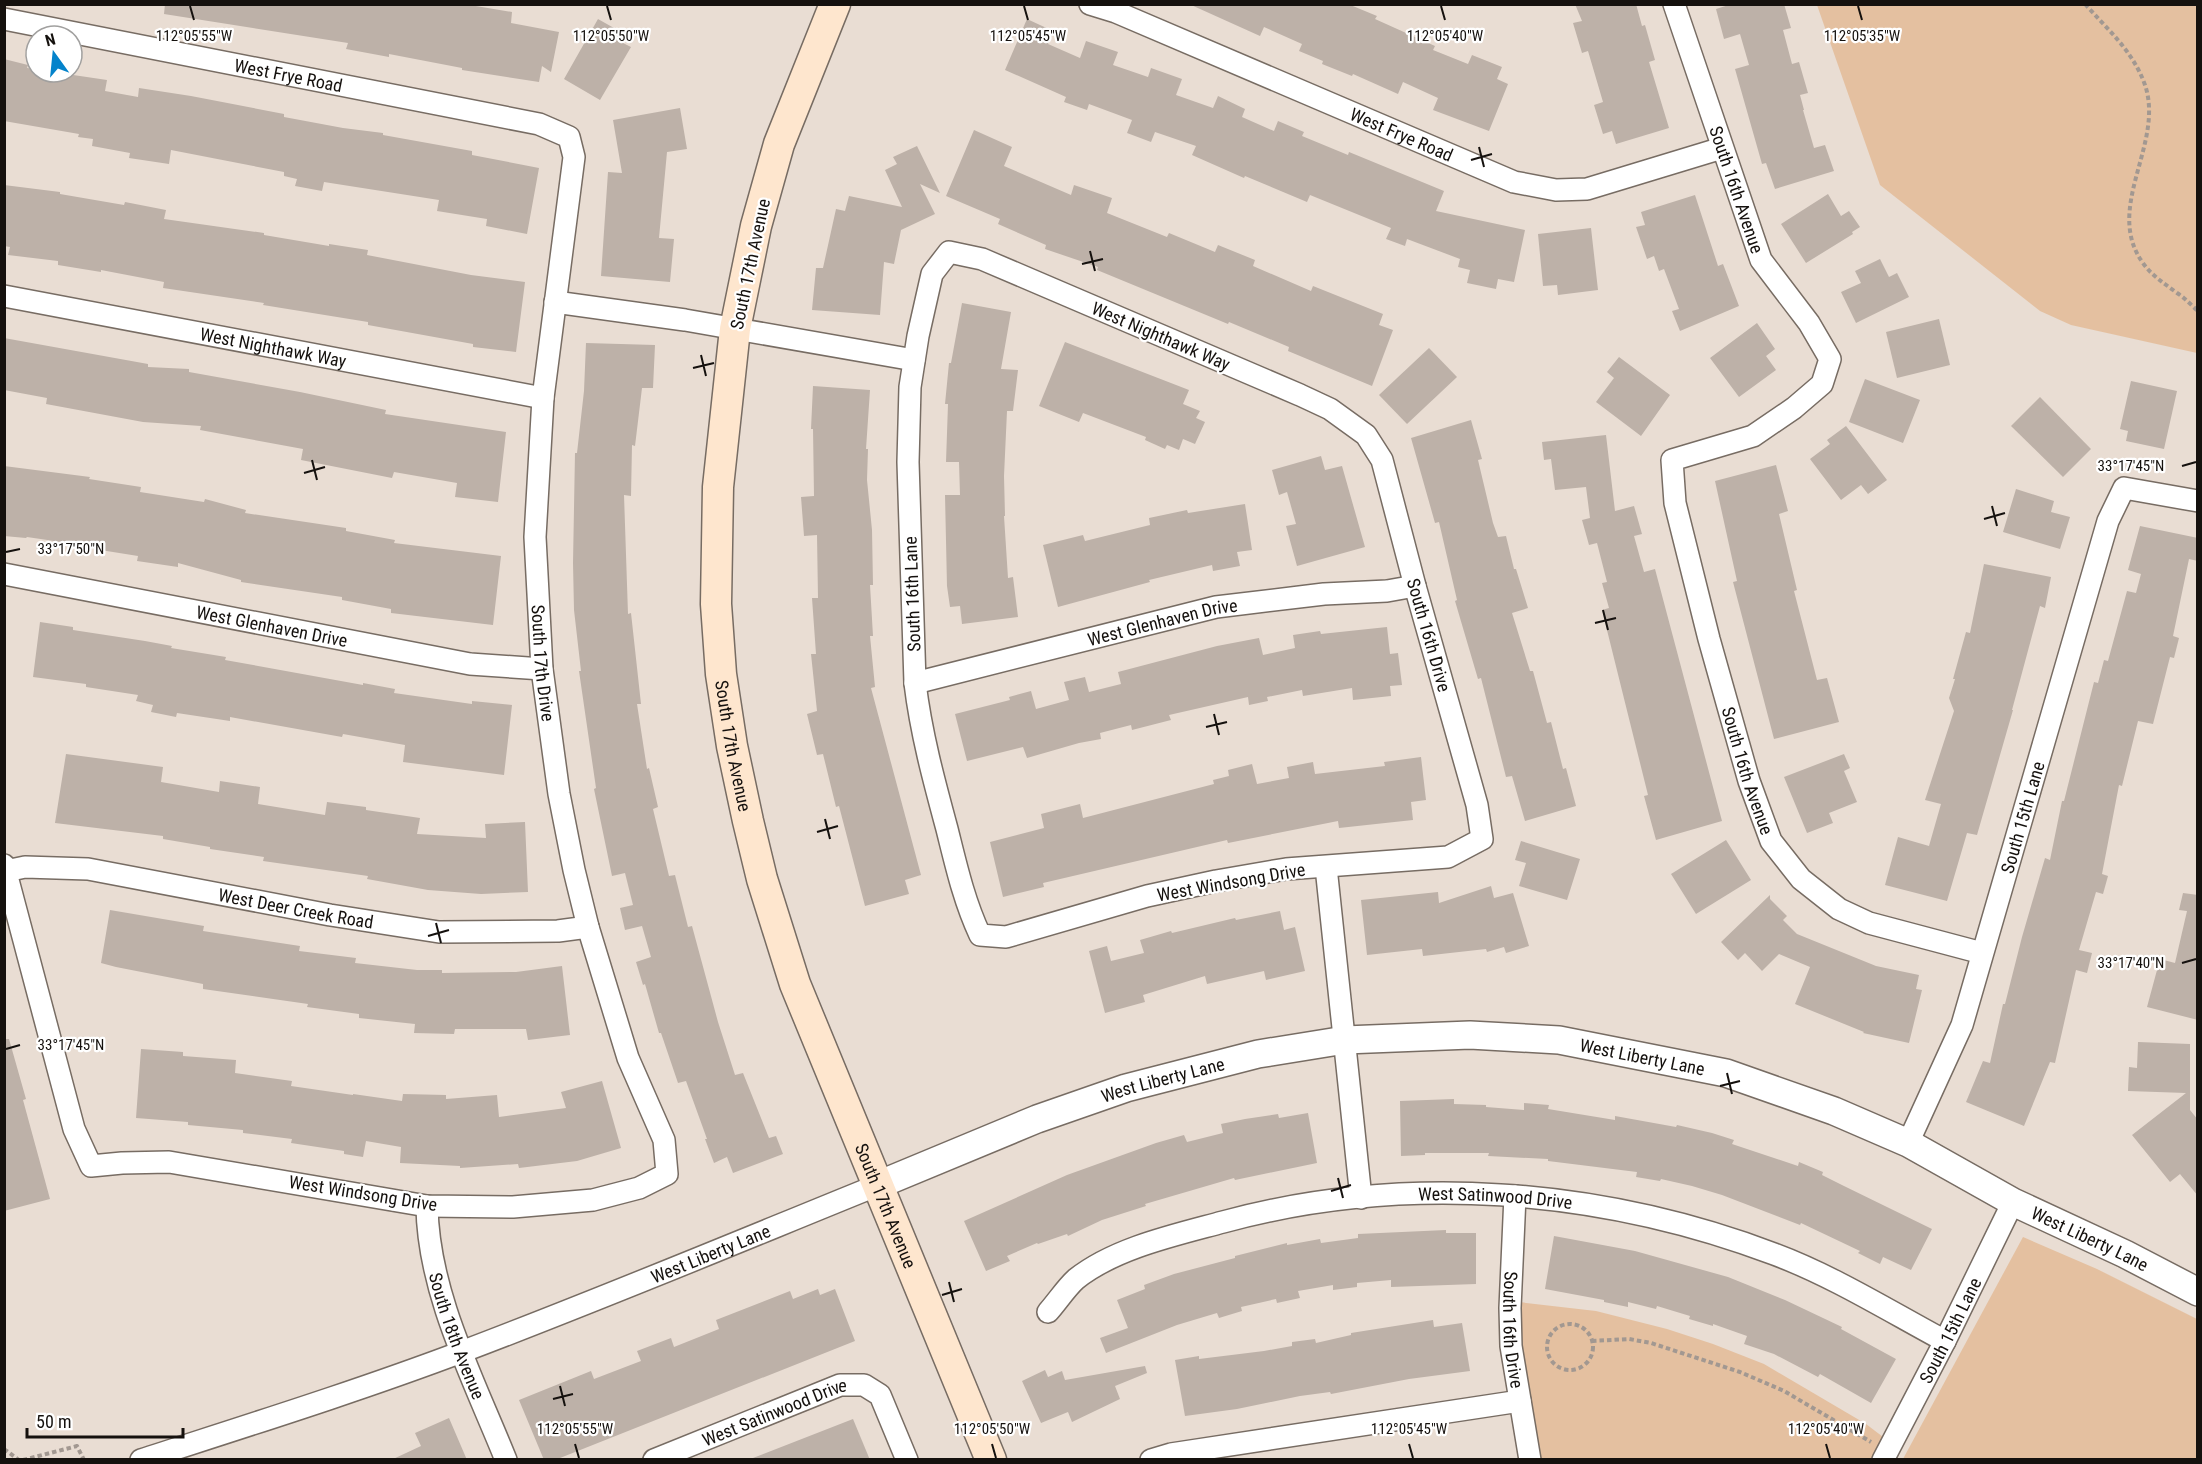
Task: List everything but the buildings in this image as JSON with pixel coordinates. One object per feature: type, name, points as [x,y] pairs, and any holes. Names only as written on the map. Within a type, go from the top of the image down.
[{"type":"main road","name":"South 17th Avenue","points":[[835,4],[779,144],[756,226],[735,329],[718,487],[716,604],[721,674],[732,747],[762,879],[795,984],[992,1460]]},
{"type":"street","name":"West Frye Road","points":[[1090,4],[1127,17],[1514,182],[1556,190],[1587,189],[1722,148]]},
{"type":"street","name":"South 16th Avenue","points":[[1674,4],[1761,260],[1809,324],[1830,359],[1822,384],[1794,408],[1753,436],[1672,460],[1676,503],[1709,639],[1749,781],[1771,841],[1801,879],[1839,909],[1869,923],[1982,953]]},
{"type":"street","name":"West Frye Road","points":[[4,19],[539,124],[569,137]]},
{"type":"street","name":"South 17th Drive","points":[[569,137],[574,157],[543,398],[535,537],[542,669],[559,794],[588,927],[628,1058],[664,1140],[667,1174]]},
{"type":"street","name":"South 16th Lane","points":[[949,252],[932,274],[910,387],[908,462],[915,684],[929,759],[968,910],[980,935]]},
{"type":"street","name":"West Nighthawk Way","points":[[949,252],[982,259],[1289,391],[1330,409],[1366,435]]},
{"type":"street","name":"West Nighthawk Way","points":[[4,296],[543,398]]},
{"type":"street","points":[[555,302],[735,329],[914,360]]},
{"type":"street","name":"South 16th Drive","points":[[1366,435],[1382,460],[1477,805],[1482,839]]},
{"type":"street","name":"South 15th Lane","points":[[1908,1143],[1962,1025],[2109,521],[2124,488],[2198,501]]},
{"type":"street","name":"West Glenhaven Drive","points":[[4,574],[470,663],[542,669]]},
{"type":"street","name":"West Glenhaven Drive","points":[[915,684],[1216,607],[1324,594],[1387,591],[1415,586]]},
{"type":"street","name":"West Windsong Drive","points":[[980,935],[1006,937],[1147,896],[1286,869],[1448,857],[1482,839]]},
{"type":"street","points":[[1326,867],[1360,1198]]},
{"type":"street","name":"West Windsong Drive","points":[[5,868],[74,1129],[91,1166],[169,1162],[428,1206],[513,1208],[593,1200],[639,1188],[667,1174]]},
{"type":"street","name":"West Deer Creek Road","points":[[5,868],[88,869],[330,915],[439,932],[558,931],[588,927]]},
{"type":"street","name":"West Liberty Lane","points":[[141,1460],[462,1352],[655,1277],[1037,1119],[1172,1074],[1257,1054],[1345,1040],[1470,1035],[1559,1040],[1726,1073],[1834,1111],[1908,1143],[2013,1202],[2125,1254],[2198,1292]]},
{"type":"street","name":"West Satinwood Drive","points":[[1048,1312],[1075,1280],[1106,1260],[1174,1235],[1265,1210],[1324,1200],[1399,1194],[1478,1194],[1560,1200],[1646,1215],[1724,1237],[1776,1254],[1945,1341]]},
{"type":"street","name":"South 16th Drive","points":[[1515,1196],[1510,1308],[1511,1346],[1530,1460]]},
{"type":"street","name":"South 15th Lane","points":[[1885,1456],[1945,1341],[2013,1202]]},
{"type":"street","name":"South 18th Avenue","points":[[428,1206],[428,1232],[436,1276],[462,1352],[506,1460]]},
{"type":"street","name":"West Satinwood Drive","points":[[654,1460],[840,1385],[864,1385],[880,1395],[907,1460]]},
{"type":"street","points":[[1151,1460],[1171,1454],[1520,1401]]},
{"type":"path","points":[[2085,4],[2135,61],[2146,87],[2149,129],[2131,199],[2129,220],[2133,243],[2142,262],[2158,280],[2198,311]]},
{"type":"path","points":[[1563,1325],[1579,1326],[1585,1330],[1592,1341],[1590,1358],[1579,1368],[1571,1370],[1558,1367],[1553,1363],[1547,1350],[1550,1336],[1555,1329],[1563,1325]]},
{"type":"path","points":[[1592,1341],[1629,1339],[1651,1343],[1756,1378],[1784,1391],[1885,1456]]},
{"type":"path","points":[[4,1449],[21,1460],[77,1446],[84,1460]]},
{"type":"shaded area","points":[[1817,5],[2197,5],[2197,353],[2071,325],[2040,311],[1880,185]]},
{"type":"shaded area","points":[[2023,1237],[2097,1269],[2197,1319],[2197,1459],[1903,1459]]},
{"type":"shaded area","points":[[1510,1301],[1596,1311],[1667,1329],[1713,1344],[1764,1364],[1866,1424],[1891,1443],[1883,1460],[1530,1459]]}]
